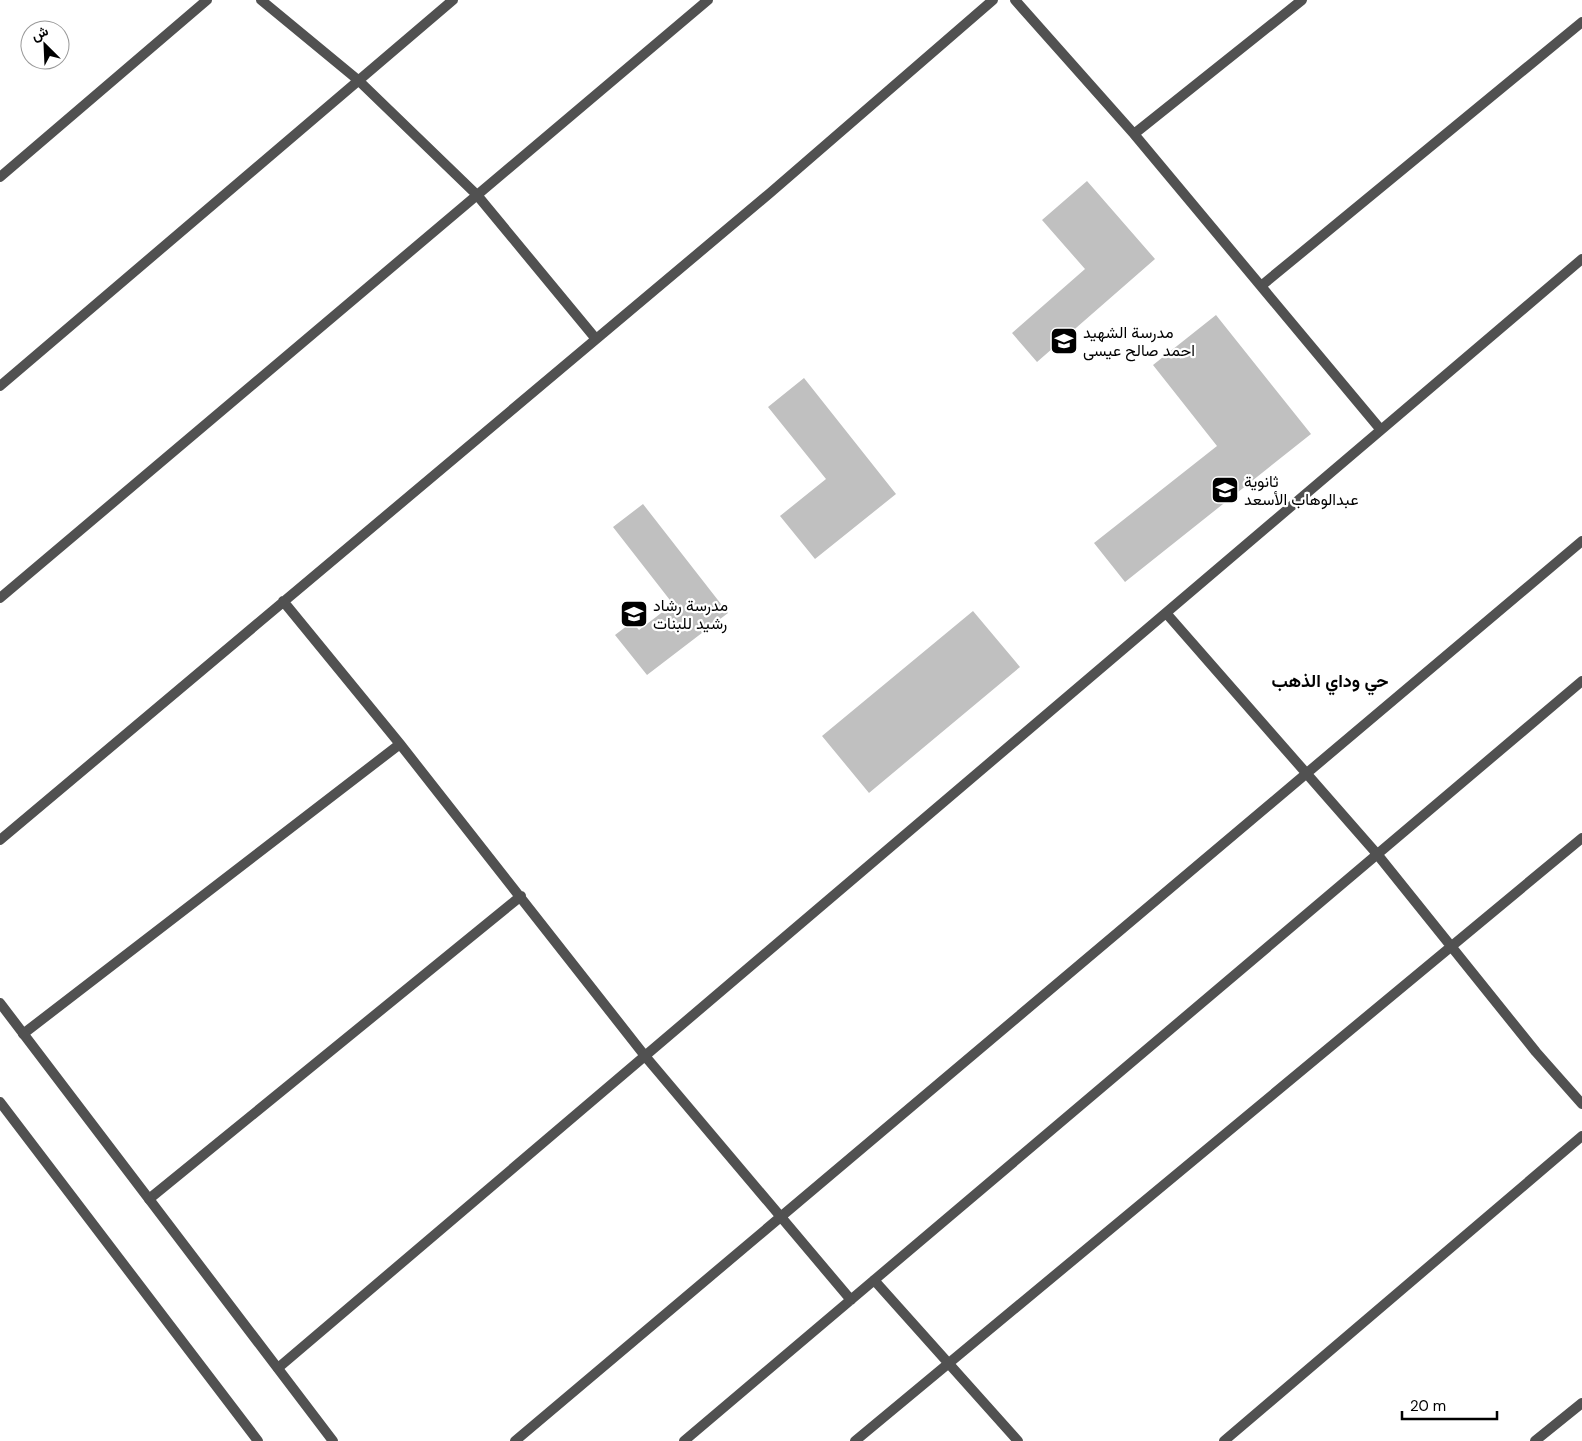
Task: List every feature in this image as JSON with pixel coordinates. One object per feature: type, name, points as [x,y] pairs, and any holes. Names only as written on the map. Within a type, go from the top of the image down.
[{"type":"street","points":[[0,177],[207,0]]},
{"type":"street","points":[[261,0],[358,80],[477,195],[596,339]]},
{"type":"street","points":[[0,386],[452,0]]},
{"type":"street","points":[[0,598],[708,0]]},
{"type":"street","points":[[0,840],[770,193],[993,0]]},
{"type":"street","points":[[1016,0],[1134,134],[1381,430]]},
{"type":"street","points":[[1134,134],[1302,0]]},
{"type":"street","points":[[1261,286],[1582,22]]},
{"type":"street","points":[[278,1368],[1582,259]]},
{"type":"street","points":[[515,1441],[1582,541]]},
{"type":"street","points":[[283,602],[400,744],[645,1056],[851,1300]]},
{"type":"street","points":[[1166,613],[1377,854],[1536,1052],[1582,1104]]},
{"type":"street","points":[[684,1441],[1582,681]]},
{"type":"street","points":[[23,1034],[400,744]]},
{"type":"street","points":[[855,1441],[1582,838]]},
{"type":"street","points":[[149,1199],[521,896]]},
{"type":"street","points":[[0,1003],[333,1441]]},
{"type":"street","points":[[0,1102],[258,1441]]},
{"type":"street","points":[[1224,1441],[1582,1136]]},
{"type":"street","points":[[874,1280],[1018,1441]]},
{"type":"street","points":[[1535,1441],[1582,1404]]},
{"type":"building","points":[[1087,181],[1155,259],[1037,362],[1012,333],[1085,269],[1042,220]]},
{"type":"building","points":[[1216,315],[1311,434],[1125,582],[1094,543],[1217,446],[1153,365]]},
{"type":"building","points":[[804,378],[896,494],[815,559],[780,516],[826,479],[768,407]]},
{"type":"building","points":[[643,504],[728,613],[647,675],[615,635],[632,622],[639,630],[673,604],[613,527]]},
{"type":"building","points":[[973,611],[1020,667],[869,793],[822,736]]},
{"type":"place","name":"مدرسة الشهيد احمد صالح عيسى","points":[[1064,341]]},
{"type":"place","name":"ثانوية عبدالوهاب الأسعد","points":[[1225,490]]},
{"type":"place","name":"مدرسة رشاد رشيد للبنات","points":[[634,614]]},
{"type":"district","name":"حي وداي الذهب","points":[[1330,681]]}]
